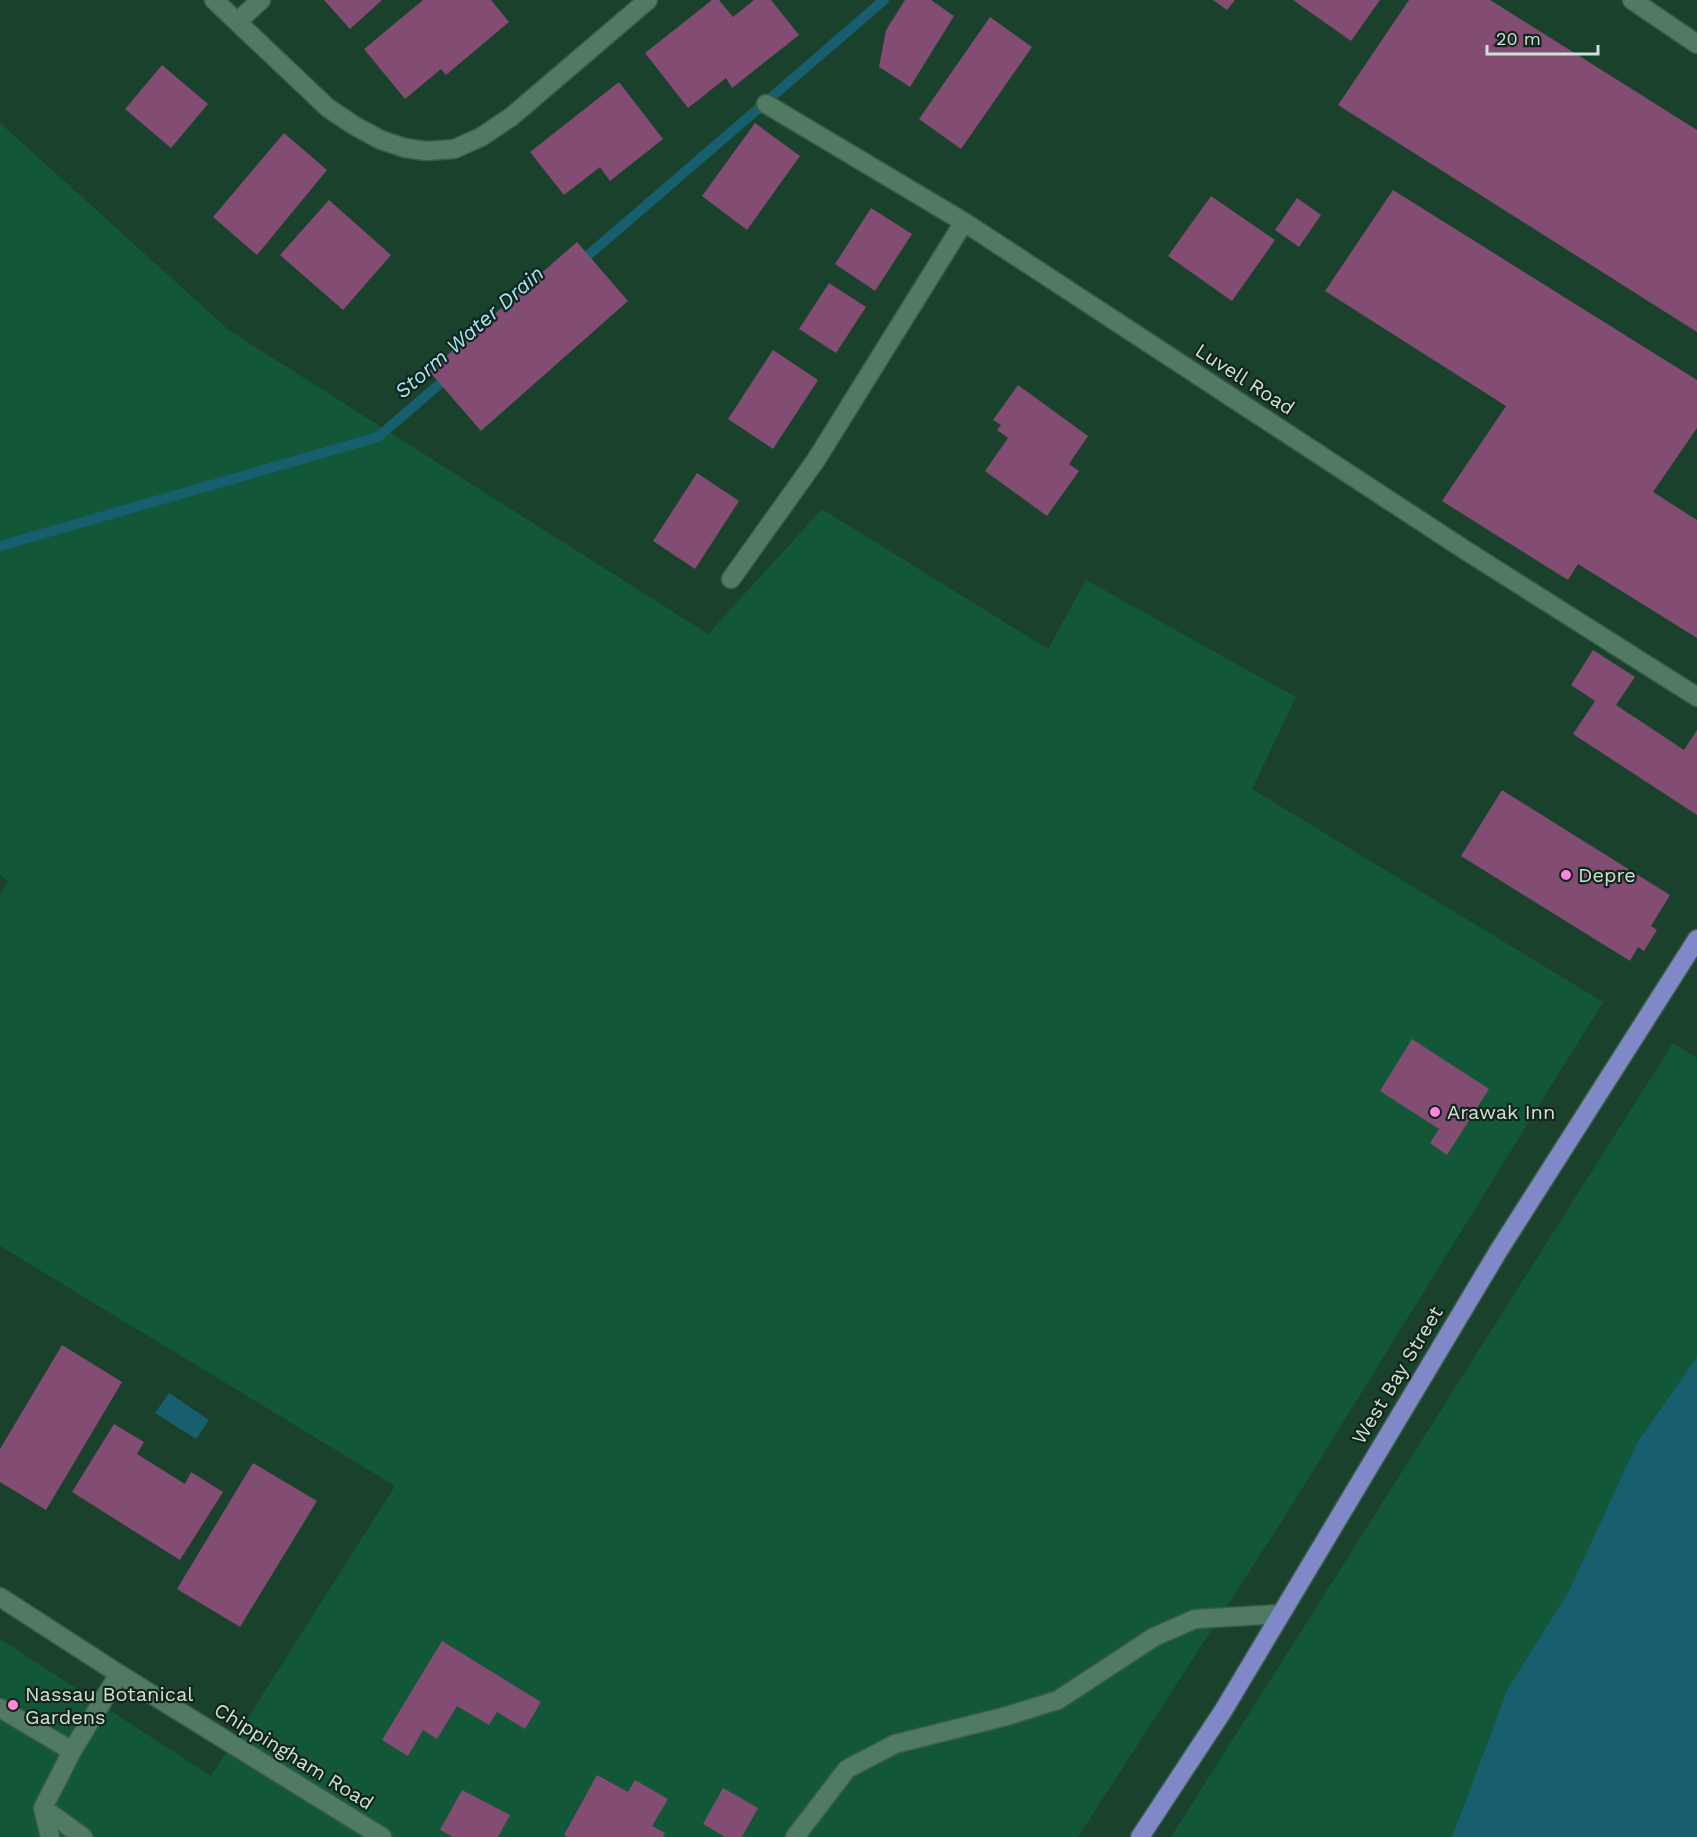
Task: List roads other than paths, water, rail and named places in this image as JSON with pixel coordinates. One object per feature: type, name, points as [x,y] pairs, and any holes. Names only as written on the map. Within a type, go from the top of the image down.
[{"type":"highway","name":"West Bay Street","points":[[1140,1837],[1223,1711],[1499,1250],[1697,939]]},
{"type":"street","points":[[214,0],[328,108],[381,140],[405,148],[426,151],[454,149],[481,137],[511,117],[648,0]]},
{"type":"street","points":[[237,22],[261,0]]},
{"type":"street","points":[[1632,0],[1697,44]]},
{"type":"street","name":"Luvell Road","points":[[766,104],[963,222],[1465,550],[1697,697]]},
{"type":"street","points":[[731,579],[816,460],[963,222]]},
{"type":"street","name":"Chippingham Road","points":[[0,1597],[119,1674],[382,1837]]},
{"type":"street","points":[[795,1837],[848,1769],[895,1744],[1008,1716],[1058,1700],[1154,1637],[1196,1619],[1280,1614]]},
{"type":"street","points":[[50,1837],[43,1808],[72,1751],[119,1674]]},
{"type":"street","points":[[0,1708],[72,1751]]},
{"type":"street","points":[[43,1808],[83,1837]]},
{"type":"water","points":[[1697,1357],[1697,1837],[1452,1837],[1508,1688],[1568,1593],[1638,1441]]},
{"type":"water","points":[[169,1393],[209,1420],[196,1439],[155,1413]]},
{"type":"waterway","name":"Storm Water Drain","points":[[578,264],[884,0]]},
{"type":"waterway","name":"Storm Water Drain","points":[[0,546],[378,437],[450,375]]},
{"type":"place","name":"Depre","points":[[1566,875]]},
{"type":"place","name":"Arawak Inn","points":[[1435,1112]]},
{"type":"place","name":"Nassau Botanical Gardens","points":[[13,1705]]}]
